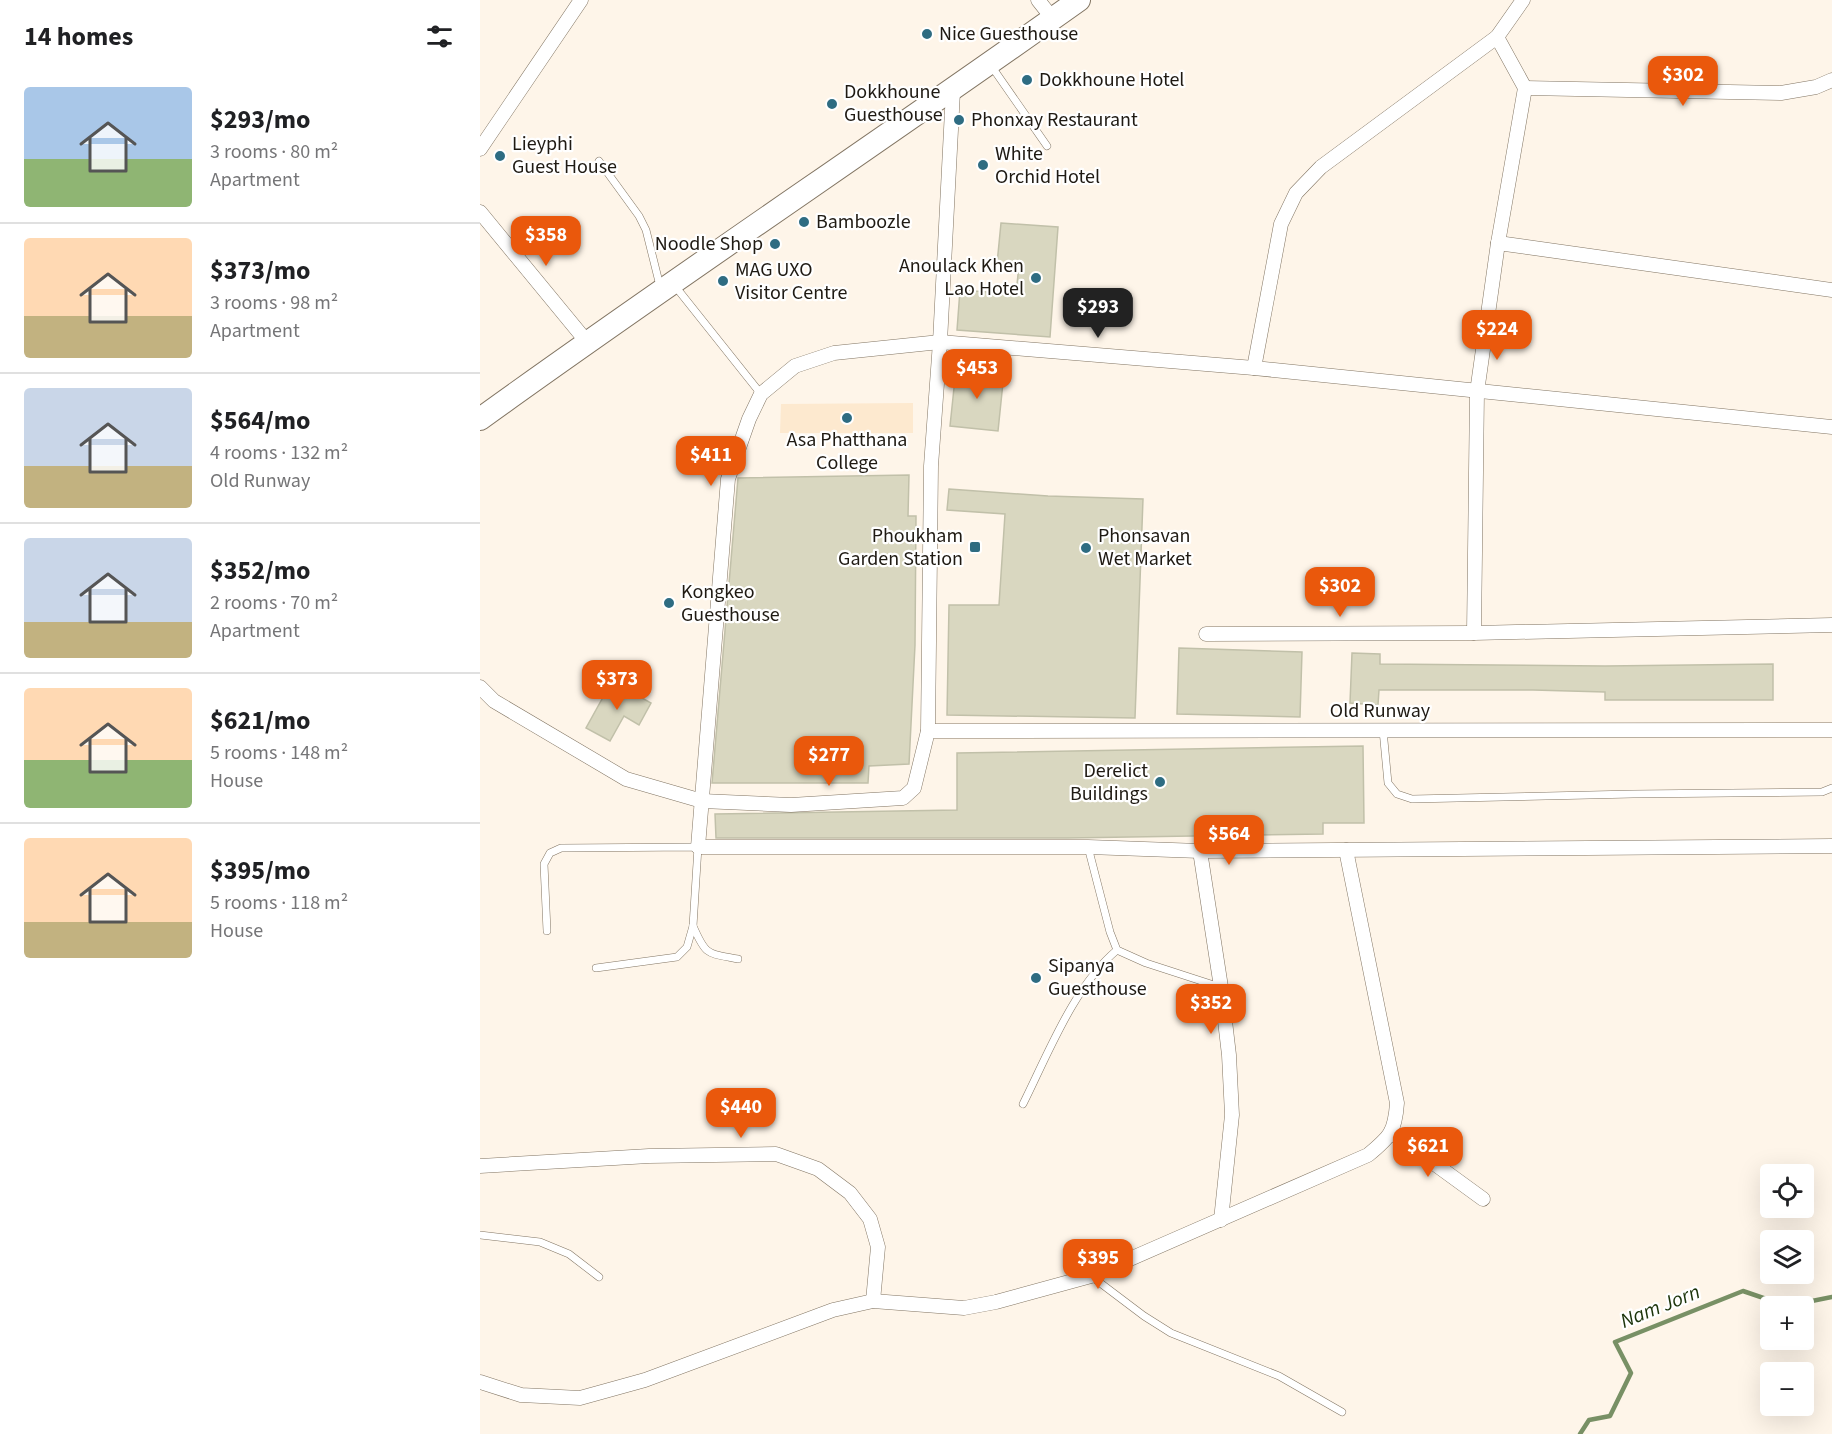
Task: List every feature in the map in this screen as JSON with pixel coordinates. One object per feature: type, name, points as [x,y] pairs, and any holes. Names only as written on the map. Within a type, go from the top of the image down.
[{"type":"highway","points":[[480,419],[667,286],[953,91],[1079,0]]},
{"type":"street","points":[[480,149],[581,0]]},
{"type":"street","points":[[1038,0],[1053,19]]},
{"type":"street","points":[[1254,368],[1281,224],[1296,193],[1321,166],[1497,37],[1522,0]]},
{"type":"street","points":[[1474,633],[1476,392],[1498,243],[1526,88],[1497,37]]},
{"type":"street","points":[[1526,88],[1781,93],[1816,87],[1832,80]]},
{"type":"street","points":[[480,687],[494,701],[626,779],[702,801],[791,805],[903,798],[914,788],[928,731],[931,466],[953,91]]},
{"type":"street","points":[[480,212],[587,342]]},
{"type":"street","points":[[1498,243],[1832,290]]},
{"type":"street","points":[[1832,427],[1254,368],[940,342],[834,353],[795,366],[761,394],[749,419],[728,478],[698,847],[1088,848],[1200,851],[1832,846]]},
{"type":"street","points":[[1206,634],[1474,633],[1832,625]]},
{"type":"street","name":"Old Runway","points":[[928,731],[1832,730]]},
{"type":"street","points":[[480,1382],[520,1395],[580,1398],[645,1380],[833,1310],[873,1301],[964,1308],[996,1302],[1091,1276],[1368,1155],[1388,1138],[1396,1122],[1397,1103],[1346,850]]},
{"type":"street","points":[[1200,851],[1229,1055],[1232,1115],[1221,1221]]},
{"type":"street","points":[[1391,1132],[1483,1199]]},
{"type":"street","points":[[480,1166],[649,1156],[777,1154],[818,1169],[850,1193],[870,1219],[878,1247],[873,1301]]},
{"type":"lane","points":[[990,64],[1047,146]]},
{"type":"lane","points":[[599,161],[639,216],[667,286],[761,394]]},
{"type":"lane","points":[[1383,730],[1388,783],[1397,794],[1412,799],[1822,792],[1832,788]]},
{"type":"lane","points":[[547,931],[544,864],[550,853],[561,848],[698,847],[693,926],[687,947],[677,957],[596,968]]},
{"type":"lane","points":[[1088,848],[1110,932],[1117,950],[1146,963],[1221,987]]},
{"type":"lane","points":[[693,926],[704,949],[714,954],[738,959]]},
{"type":"lane","points":[[1023,1104],[1082,988],[1102,962],[1117,950]]},
{"type":"lane","points":[[480,1235],[540,1242],[569,1254],[599,1277]]},
{"type":"lane","points":[[1091,1276],[1144,1316],[1171,1333],[1279,1376],[1342,1412]]},
{"type":"shaded area","name":"Asa Phatthana College","points":[[913,403],[913,433],[780,433],[781,404]]},
{"type":"building","name":"Anoulack Khen Lao Hotel","points":[[1001,223],[1058,227],[1050,337],[957,330],[960,290],[1016,294],[1019,265],[997,264]]},
{"type":"building","points":[[956,369],[1004,373],[998,431],[950,426]]},
{"type":"building","points":[[909,475],[908,516],[916,516],[915,645],[909,764],[869,766],[868,783],[712,783],[738,478]]},
{"type":"building","points":[[949,489],[1048,496],[1143,499],[1135,718],[947,715],[949,605],[999,605],[1005,514],[947,510]]},
{"type":"building","points":[[1179,648],[1302,652],[1300,717],[1177,714]]},
{"type":"building","points":[[1352,653],[1380,654],[1380,664],[1605,666],[1773,664],[1773,700],[1605,700],[1605,692],[1379,690],[1378,705],[1350,703]]},
{"type":"building","points":[[612,681],[651,703],[639,725],[624,716],[610,741],[586,728]]},
{"type":"building","name":"Derelict Buildings","points":[[1363,746],[1364,823],[1323,823],[1323,834],[1067,838],[716,838],[715,814],[957,810],[957,753]]},
{"type":"waterway","name":"Nam Jorn","points":[[1580,1434],[1589,1420],[1610,1416],[1631,1373],[1615,1342],[1743,1291],[1787,1306],[1832,1297]]},
{"type":"place","name":"Nice Guesthouse","points":[[927,34]]},
{"type":"place","name":"Dokkhoune Hotel","points":[[1027,80]]},
{"type":"place","name":"Dokkhoune Guesthouse","points":[[832,104]]},
{"type":"place","name":"Phonxay Restaurant","points":[[959,120]]},
{"type":"place","name":"Lieyphi Guest House","points":[[500,156]]},
{"type":"place","name":"White Orchid Hotel","points":[[983,165]]},
{"type":"place","name":"Bamboozle","points":[[804,222]]},
{"type":"place","name":"Noodle Shop","points":[[775,244]]},
{"type":"place","name":"Anoulack Khen Lao Hotel","points":[[1036,278]]},
{"type":"place","name":"MAG UXO Visitor Centre","points":[[723,281]]},
{"type":"place","name":"Asa Phatthana College","points":[[847,418]]},
{"type":"place","name":"Phoukham Garden Station","points":[[975,547]]},
{"type":"place","name":"Phonsavan Wet Market","points":[[1086,548]]},
{"type":"place","name":"Kongkeo Guesthouse","points":[[669,603]]},
{"type":"place","name":"Derelict Buildings","points":[[1160,782]]},
{"type":"place","name":"Sipanya Guesthouse","points":[[1036,978]]}]
